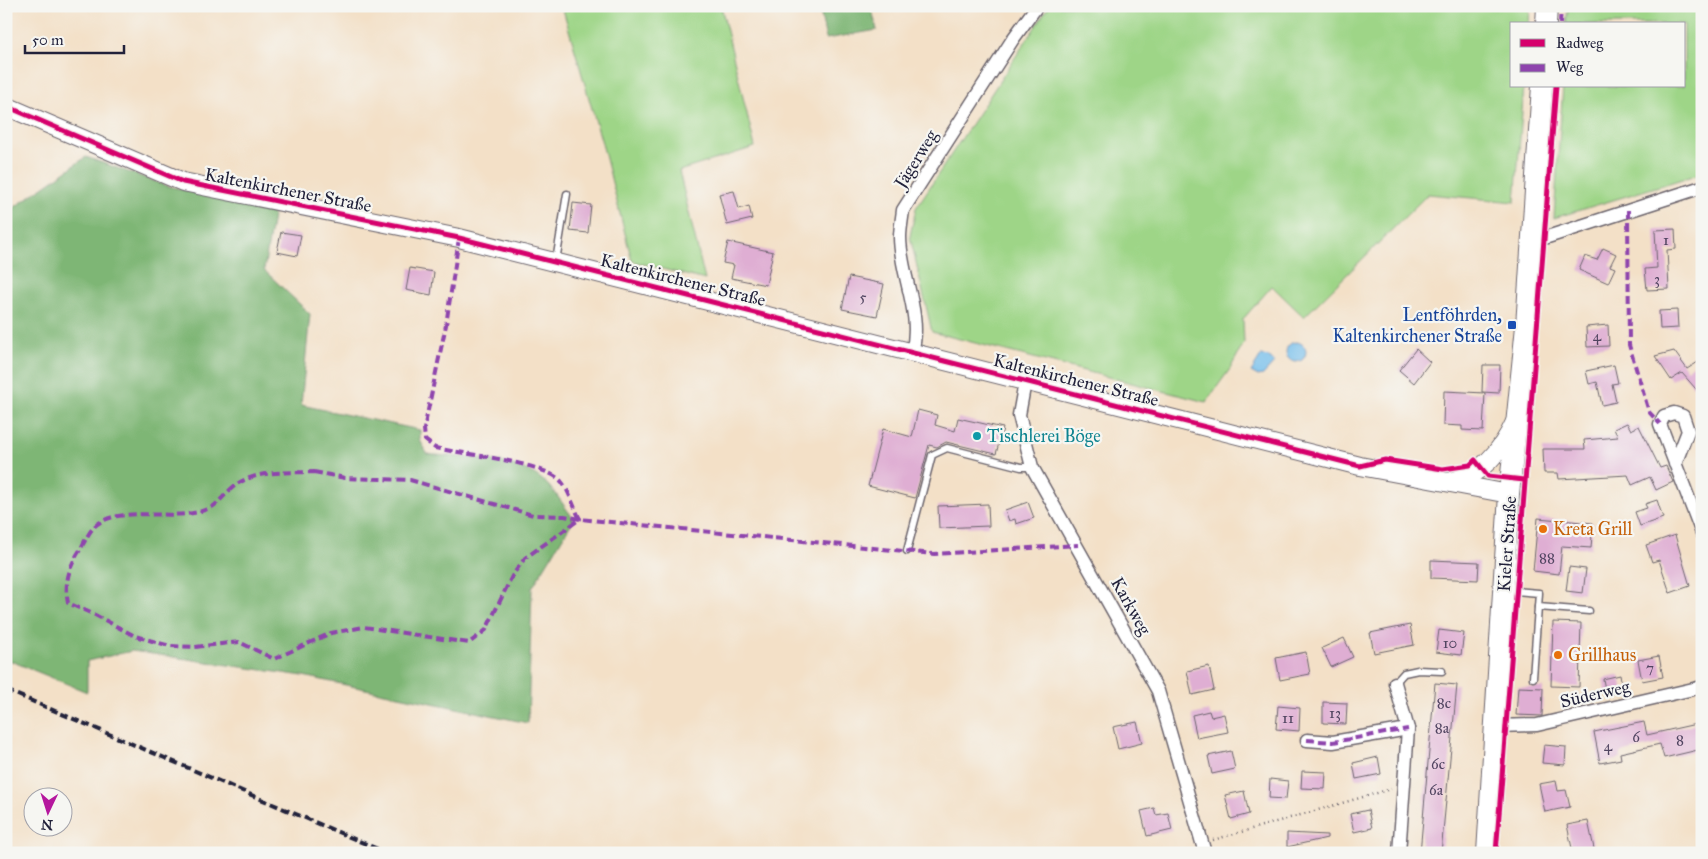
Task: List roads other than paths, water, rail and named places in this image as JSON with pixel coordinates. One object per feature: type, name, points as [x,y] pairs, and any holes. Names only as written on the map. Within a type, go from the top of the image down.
[{"type":"main road","points":[[1546,22],[1547,6]]},
{"type":"main road","name":"Kieler Straße","points":[[1487,853],[1509,494],[1518,415],[1542,88]]},
{"type":"main road","name":"Kaltenkirchener Straße","points":[[6,106],[183,182],[459,238],[1360,466],[1509,494]]},
{"type":"main road","points":[[1448,482],[1460,480],[1485,465],[1509,437],[1518,415]]},
{"type":"street","name":"Jägerweg","points":[[912,352],[915,343],[914,320],[900,238],[904,210],[1013,39],[1037,6]]},
{"type":"street","points":[[1532,242],[1702,187]]},
{"type":"street","name":"Karkweg","points":[[1025,382],[1019,415],[1032,466],[1158,691],[1204,848]]},
{"type":"street","points":[[1675,464],[1702,533]]},
{"type":"street","points":[[1395,684],[1408,729],[1399,853]]},
{"type":"street","name":"Süderweg","points":[[1496,726],[1536,725],[1702,687]]},
{"type":"street","points":[[1307,740],[1333,742],[1408,729]]},
{"type":"lane","points":[[555,262],[567,194]]},
{"type":"lane","points":[[907,552],[932,455],[947,448],[1021,467],[1032,466]]},
{"type":"lane","points":[[1504,590],[1539,593],[1533,678]]},
{"type":"lane","points":[[1538,606],[1589,611]]},
{"type":"lane","points":[[1395,684],[1404,673],[1418,670],[1442,671]]},
{"type":"water","points":[[1296,342],[1303,345],[1306,352],[1303,359],[1296,362],[1289,359],[1286,352],[1289,345]]},
{"type":"water","points":[[1261,356],[1269,357],[1274,363],[1263,375],[1258,376],[1251,372]]},
{"type":"railway","points":[[6,690],[387,853]]},
{"type":"place","name":"Lentföhrden, Kaltenkirchener Straße","points":[[1512,325]]},
{"type":"place","name":"Tischlerei Böge","points":[[977,436]]},
{"type":"place","name":"Kreta Grill","points":[[1543,529]]},
{"type":"place","name":"Grillhaus","points":[[1558,655]]}]
